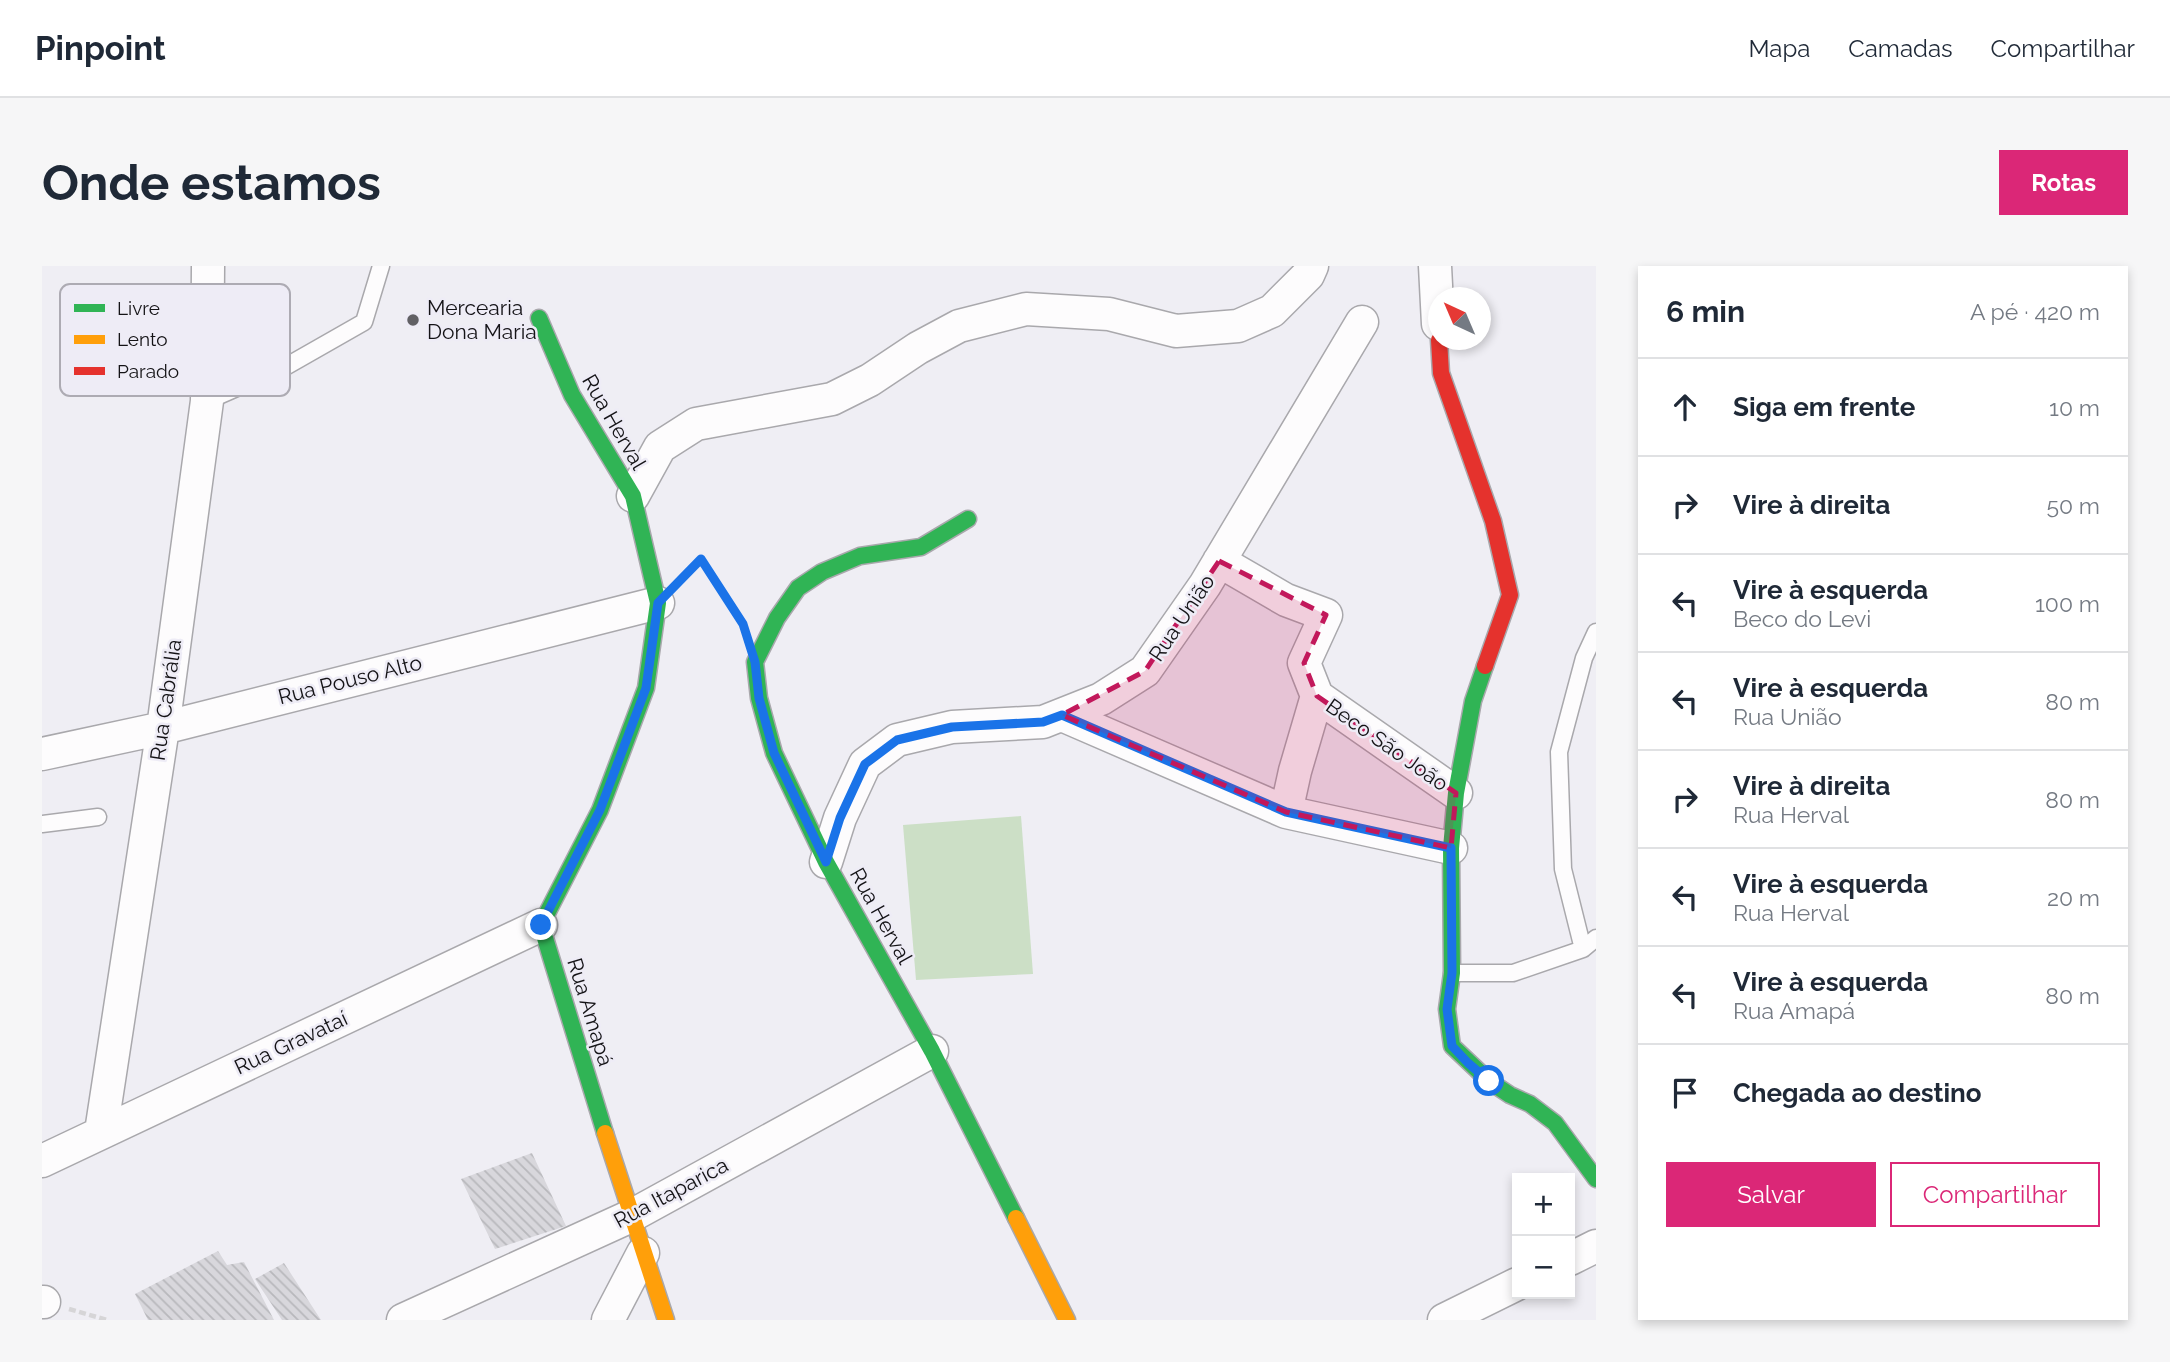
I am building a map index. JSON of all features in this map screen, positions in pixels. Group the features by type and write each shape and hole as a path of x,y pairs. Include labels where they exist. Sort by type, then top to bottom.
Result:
{"street":[{"name":"Rua Cabrália","path":"208,266 208,284"},
{"path":"633,496 660,447 696,424 832,399 870,380 918,348 959,326 1026,309 1109,314 1176,331 1238,326 1272,311 1308,275 1312,266"},
{"path":"1435,266 1436,287"},
{"name":"Rua Herval","path":"539,318 572,395 633,496 658,603"},
{"name":"Rua União","path":"826,862 840,818 865,764 897,740 952,727 1043,722 1101,699 1145,671 1205,585 1362,322"},
{"path":"1440,350 1441,373 1493,521 1510,595 1473,701 1456,793 1451,848 1452,973 1447,1009 1452,1046 1489,1081 1530,1104 1555,1123 1596,1179"},
{"name":"Rua Cabrália","path":"101,1132 163,728 207,396"},
{"path":"755,662 778,618 798,588 822,572 860,556 921,547 968,519"},
{"path":"1219,561 1286,600 1326,615 1304,663 1317,696 1286,812"},
{"path":"541,925 600,810 646,688 658,603"},
{"name":"Rua Pouso Alto","path":"42,754 163,728 658,603"},
{"name":"Rua Herval","path":"755,662 759,698 774,753 826,862 932,1051 1067,1320"},
{"name":"Beco São João","path":"1317,696 1456,793"},
{"path":"1062,715 1286,812 1451,848"},
{"name":"Rua Gravataí","path":"42,1161 541,925"},
{"name":"Rua Amapá","path":"541,925 666,1320"},
{"name":"Rua Itaparica","path":"403,1320 631,1216 932,1051"},
{"path":"1575,1256 1596,1246"},
{"path":"608,1320 643,1253"},
{"path":"1444,1320 1512,1286"}],"lane":[{"path":"290,364 364,322 381,266"},
{"path":"207,401 218,396"},
{"path":"1452,973 1513,973 1590,944 1563,869 1559,752 1584,658 1596,632"},
{"path":"42,824 98,817"}],"path":[{"path":"658,603 701,559 743,624 755,662"},
{"path":"43,1302 107,1320"}],"highlighted area":[{"path":"1219,561 1326,615 1304,663 1317,696 1456,793 1451,848 1286,812 1062,715 1145,671"}],"green space":[{"path":"1021,816 1033,974 916,980 903,825"}],"building":[{"path":"532,1153 566,1226 495,1249 461,1179"},
{"path":"218,1251 227,1265 244,1262 274,1320 148,1320 135,1294"},
{"path":"284,1263 321,1320 282,1320 255,1279"}],"traffic: fast":[{"path":"539,318 572,395 633,496 658,603 646,688 600,810 541,925 605,1133"},
{"path":"968,519 921,547 860,556 822,572 798,588 777,618 755,662 759,698 774,753 826,862 932,1051 1016,1218"},
{"path":"1485,666 1473,701 1456,793 1451,848 1452,973 1447,1009 1452,1046 1489,1081 1530,1104 1555,1123 1596,1179"}],"traffic: slow":[{"path":"605,1133 666,1320"},
{"path":"1016,1218 1067,1320"}],"traffic: jam":[{"path":"1440,350 1441,373 1493,521 1510,595 1485,666"}],"place":[{"name":"Mercearia Dona Maria","path":"413,320"}],"route":[{"path":"541,925 600,810 646,688 658,603 701,559 743,624 755,662 759,698 774,753 794,790 826,862 840,818 865,764 897,740 952,727 1043,722 1062,715 1286,812 1451,848 1452,973 1447,1009 1452,1046 1489,1081"}]}
